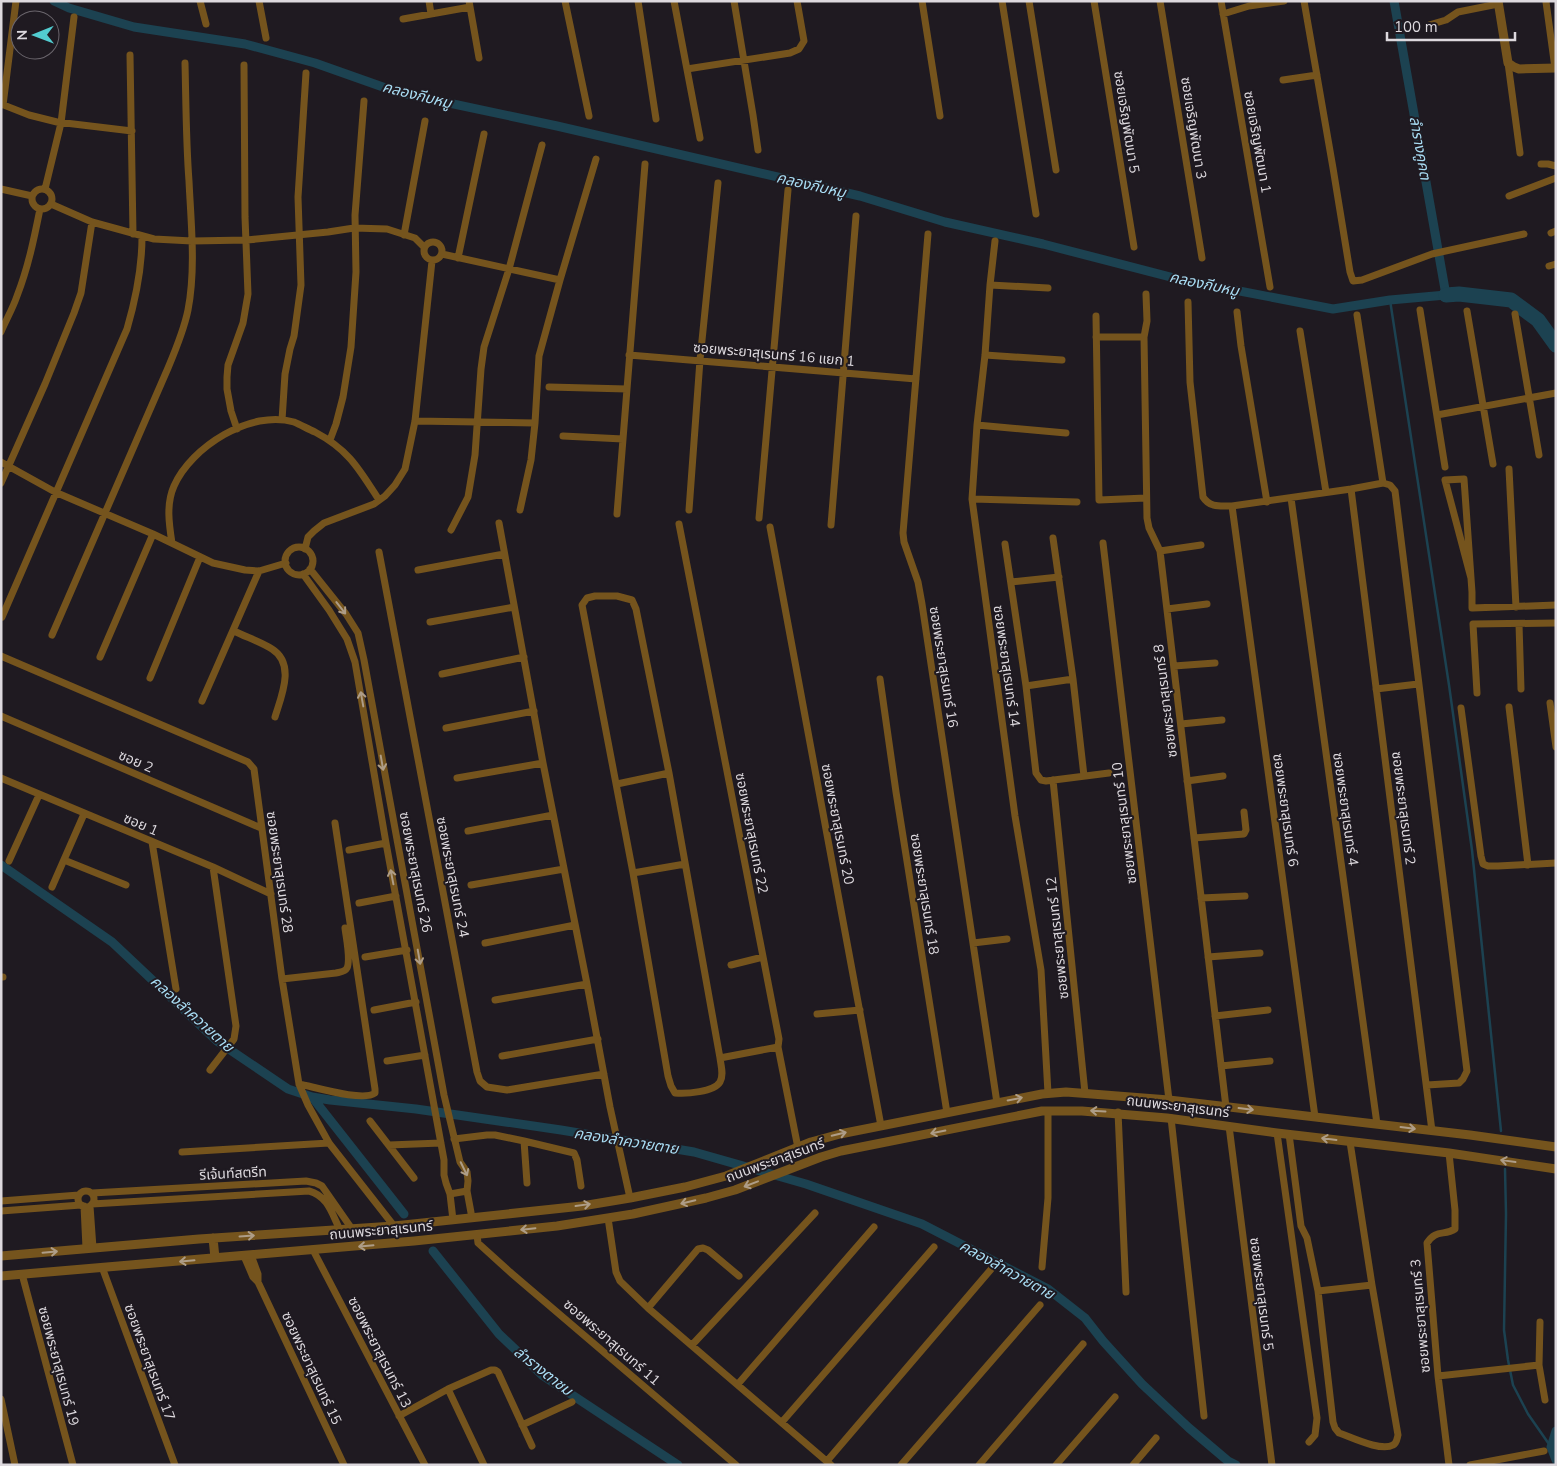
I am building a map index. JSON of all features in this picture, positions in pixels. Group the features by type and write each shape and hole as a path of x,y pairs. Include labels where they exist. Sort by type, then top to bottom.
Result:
{"street":[{"path":"16,1 2,105 29,115 61,123 132,130"},
{"path":"200,1 206,24"},
{"path":"258,1 266,38"},
{"path":"429,1 431,14"},
{"path":"565,1 589,116"},
{"path":"638,1 656,119"},
{"path":"674,1 700,138"},
{"path":"734,1 758,150"},
{"path":"687,69 790,53 799,49 804,41 797,1"},
{"path":"922,1 940,116"},
{"path":"1002,1 1036,214"},
{"path":"1029,1 1056,170"},
{"name":"ซอยเจริญพัฒนา 5","path":"1094,1 1134,246"},
{"name":"ซอยเจริญพัฒนา 3","path":"1160,1 1202,258"},
{"name":"ซอยเจริญพัฒนา 1","path":"1221,1 1270,287"},
{"path":"1223,14 1250,6 1284,1"},
{"path":"1304,1 1353,281 1362,280 1432,254 1524,234"},
{"path":"1508,63 1519,69 1555,68 1546,2"},
{"path":"1429,25 1446,20 1458,12 1498,3 1520,153"},
{"path":"403,19 469,4 479,58"},
{"path":"45,189 61,123 74,17"},
{"path":"130,55 133,234"},
{"path":"52,635 168,368 183,328 191,286 192,241 185,63"},
{"path":"237,429 228,397 227,377 228,365 244,323 247,308 244,65"},
{"path":"282,420 285,374 294,336 301,286 298,197 306,73"},
{"path":"1283,80 1317,75"},
{"path":"330,440 343,397 351,347 356,272 354,228 364,101"},
{"path":"404,235 425,121"},
{"path":"458,258 484,134"},
{"path":"451,530 468,497 475,455 484,347 509,269 542,145"},
{"path":"520,510 531,460 539,356 596,159"},
{"path":"617,514 645,164"},
{"path":"1541,164 1556,166"},
{"path":"1509,196 1556,178"},
{"path":"689,510 700,360 718,183"},
{"path":"1,189 32,196"},
{"path":"40,210 33,205 32,196 37,190 45,189"},
{"path":"45,189 51,195 51,204"},
{"path":"759,518 788,190"},
{"path":"51,204 92,222 154,239 192,241 246,240 354,228 387,229 415,238 424,246"},
{"path":"40,210 51,204"},
{"path":"1,332 17,298 30,258 40,210"},
{"path":"832,525 856,216"},
{"path":"1,484 45,384 81,293 92,222"},
{"name":"ซอยพระยาสุเรนทร์ 16","path":"928,234 903,533 904,542 918,582 922,604 997,1103"},
{"path":"2,617 127,329 140,274 142,236"},
{"name":"ซอยพระยาสุเรนทร์ 14","path":"995,241 977,425 972,499 1014,806 1041,970 1048,1093"},
{"path":"435,242 441,247 442,254 440,258 432,261 425,258 423,254 424,246 435,242"},
{"path":"442,254 560,280"},
{"path":"1,462 56,492 105,512 213,563 259,571 286,563 291,550 295,548 305,549 308,538 324,523 374,504 385,496 405,469 415,421 432,261"},
{"path":"990,285 1048,288"},
{"name":"ซอยพระยาสุเรนทร์ 8","path":"1146,294 1147,321 1144,337 1147,518 1149,528 1160,551 1226,1107"},
{"path":"1188,302 1190,382 1203,497 1207,504 1212,506 1232,506 1267,502 1383,483 1390,485 1395,490 1466,1071 1463,1079 1458,1083 1427,1085"},
{"path":"1420,310 1445,467"},
{"path":"1467,311 1493,464"},
{"path":"1237,312 1267,502"},
{"path":"1515,314 1539,455"},
{"path":"1357,315 1383,483"},
{"path":"1096,316 1100,500 1146,498"},
{"path":"1300,331 1326,492"},
{"path":"1096,337 1144,337"},
{"name":"ซอยพระยาสุเรนทร์ 16 แยก 1","path":"630,355 916,379"},
{"path":"985,355 1062,360"},
{"path":"549,387 627,390"},
{"path":"1437,415 1556,393"},
{"path":"172,543 169,510 174,486 186,467 196,455 213,441 237,429 255,423 282,420 304,427 330,440 358,466 379,500"},
{"path":"415,421 535,423"},
{"path":"977,425 1066,433"},
{"path":"563,436 623,439"},
{"path":"1509,469 1516,607"},
{"path":"1471,578 1444,480 1464,478 1471,578 1472,608 1556,605"},
{"name":"ซอยพระยาสุเรนทร์ 2","path":"1351,489 1432,1131"},
{"name":"ซอยพระยาสุเรนทร์ 4","path":"1291,498 1377,1124"},
{"path":"972,499 1077,502"},
{"name":"ซอยพระยาสุเรนทร์ 6","path":"1232,506 1316,1117"},
{"path":"499,523 553,815 630,1198"},
{"name":"ซอยพระยาสุเรนทร์ 22","path":"679,524 779,1039 778,1047 795,1149"},
{"name":"ซอยพระยาสุเรนทร์ 20","path":"770,527 881,1126"},
{"path":"100,657 153,534"},
{"path":"1053,538 1073,679 1084,776"},
{"name":"ซอยพระยาสุเรนทร์ 10","path":"1103,543 1169,1100"},
{"path":"1005,544 1026,686 1036,773 1041,780 1046,781 1109,773"},
{"path":"1160,551 1201,545"},
{"name":"ซอยพระยาสุเรนทร์ 26","path":"305,549 310,552 312,558 313,564 310,569 346,614 358,633 444,1095 460,1162 467,1172 466,1191 472,1218"},
{"name":"ซอยพระยาสุเรนทร์ 24","path":"380,552 480,1082 487,1087 507,1090 604,1074"},
{"path":"418,570 504,554"},
{"path":"150,678 200,557"},
{"name":"ซอยพระยาสุเรนทร์ 26","path":"286,563 292,573 297,575 303,574 329,610 347,639 355,662 438,1124 453,1220"},
{"path":"303,574 310,569"},
{"path":"202,701 259,571"},
{"path":"1011,582 1059,577"},
{"path":"595,596 617,596 632,600 636,609 669,773 720,1058 722,1075 720,1083 712,1089 684,1094 675,1093 671,1086 617,784 582,605 587,598 595,596"},
{"path":"1167,609 1207,604"},
{"path":"430,622 514,607"},
{"path":"1477,693 1473,624 1556,623"},
{"path":"1519,624 1521,689"},
{"path":"234,631 274,650 285,667 285,684 275,717"},
{"name":"ซอยพระยาสุเรนทร์ 28","path":"1,656 248,762 254,769 282,979 300,1086 329,1143 394,1226"},
{"path":"442,674 524,657"},
{"path":"1174,666 1215,663"},
{"name":"ซอยพระยาสุเรนทร์ 18","path":"880,679 948,1114"},
{"path":"1026,686 1073,679"},
{"path":"1376,689 1418,684"},
{"path":"1550,703 1556,747"},
{"path":"1509,707 1528,865"},
{"path":"1461,708 1483,864 1488,866 1556,863"},
{"path":"446,728 534,711"},
{"name":"ซอย 2","path":"1,716 261,828"},
{"path":"1181,724 1222,720"},
{"path":"457,778 543,763"},
{"path":"617,784 669,773"},
{"path":"1187,781 1223,776"},
{"name":"ซอย 1","path":"1,778 213,867 271,894"},
{"name":"ซอยพระยาสุเรนทร์ 12","path":"1053,780 1085,1093"},
{"path":"9,861 39,795"},
{"path":"1194,838 1244,834 1246,830 1244,812"},
{"path":"52,887 84,814"},
{"path":"468,831 553,815"},
{"path":"382,820 392,818"},
{"path":"300,1086 365,1096 371,1096 375,1093 335,823"},
{"path":"152,842 176,989"},
{"path":"349,850 386,843"},
{"path":"64,860 126,886"},
{"path":"633,873 685,864"},
{"path":"210,1070 222,1057 234,1039 236,1026 213,867"},
{"path":"471,886 564,869"},
{"path":"360,903 396,896"},
{"path":"1201,898 1245,896"},
{"path":"485,943 575,926"},
{"path":"282,979 336,974 345,971 348,954 345,928"},
{"path":"973,944 1007,939"},
{"path":"366,957 407,950"},
{"path":"1208,957 1260,953"},
{"path":"731,965 763,957"},
{"path":"494,1000 587,984"},
{"path":"374,1010 416,1002"},
{"path":"817,1014 860,1010"},
{"path":"1215,1016 1268,1010"},
{"path":"419,1018 430,1015"},
{"path":"502,1056 598,1039"},
{"path":"720,1058 778,1047"},
{"path":"388,1061 425,1055"},
{"path":"1221,1066 1270,1061"},
{"name":"ถนนพระยาสุเรนทร์","path":"1,1256 213,1238 394,1226 582,1206 685,1187 726,1176 824,1138 1048,1093 1085,1093 1169,1100 1556,1147"},
{"path":"1169,1100 1204,1416"},
{"path":"1042,1267 1048,1206 1048,1111"},
{"name":"ถนนพระยาสุเรนทร์","path":"1,1276 477,1235 608,1218 680,1204 735,1190 841,1151 1048,1111 1118,1112 1171,1118 1277,1133 1449,1153 1556,1169"},
{"path":"1118,1112 1126,1292"},
{"path":"370,1121 414,1178"},
{"name":"ซอยพระยาสุเรนทร์ 5","path":"1228,1126 1272,1465"},
{"path":"1277,1133 1317,1418 1315,1435 1309,1442"},
{"path":"1289,1134 1301,1226 1307,1238 1318,1291 1333,1422 1339,1432 1376,1446 1385,1447 1393,1445 1397,1441 1398,1435 1372,1286 1350,1142"},
{"path":"454,1139 487,1135 524,1141 574,1153 581,1186"},
{"path":"524,1141 527,1182"},
{"path":"182,1152 329,1143"},
{"path":"388,1145 441,1143"},
{"name":"ซอยพระยาสุเรนทร์ 3","path":"1449,1153 1455,1229 1438,1233 1432,1236 1427,1243 1438,1376 1449,1465"},
{"name":"รีเจ้นท์สตรีท","path":"1,1201 79,1195 85,1190 92,1193 306,1182 322,1186 352,1229"},
{"name":"รีเจ้นท์สตรีท","path":"1,1210 309,1191 318,1193 325,1201 340,1230"},
{"path":"450,1194 466,1191"},
{"path":"89,1248 87,1205 94,1198 92,1193"},
{"path":"79,1195 79,1202 87,1205"},
{"path":"692,1346 814,1213"},
{"path":"608,1218 616,1272 620,1281 648,1308 829,1463 994,1267"},
{"path":"738,1384 874,1227"},
{"name":"ซอยพระยาสุเรนทร์ 11","path":"477,1235 478,1243 510,1272 736,1465"},
{"path":"213,1238 215,1258"},
{"path":"782,1422 934,1247"},
{"path":"648,1308 698,1249 708,1250 739,1276"},
{"name":"ซอยพระยาสุเรนทร์ 13","path":"314,1250 425,1465"},
{"name":"ซอยพระยาสุเรนทร์ 15","path":"247,1256 258,1274 258,1282 344,1465"},
{"name":"ซอยพระยาสุเรนทร์ 17","path":"102,1267 175,1465"},
{"name":"ซอยพระยาสุเรนทร์ 19","path":"22,1274 72,1465"},
{"path":"1318,1291 1372,1286"},
{"path":"900,1465 1040,1304"},
{"path":"1540,1322 1539,1365 1545,1400"},
{"path":"979,1465 1083,1344"},
{"path":"1438,1376 1539,1365"},
{"path":"399,1416 448,1389 495,1370 498,1372 532,1446"},
{"path":"448,1389 484,1465"},
{"path":"1056,1465 1115,1396"},
{"path":"1,1399 4,1427 15,1465"},
{"path":"522,1425 572,1402"},
{"path":"1133,1465 1156,1438"},
{"path":"1470,1465 1544,1451"}],"waterway":[{"name":"คลองกีบหมู","path":"54,1 69,8 134,27 245,44 315,63 397,92 557,126 860,196 945,222 1043,244 1182,280 1333,309 1390,300 1446,295 1394,1"},
{"name":"คลองกีบหมู","path":"1446,295 1459,294 1511,300 1538,320 1556,345"},
{"path":"1390,300 1449,685 1472,850 1501,1131"},
{"name":"คลองลำควายตาย","path":"1,865 112,942 217,1041 288,1089 312,1097 330,1100 416,1109 694,1152 806,1184 922,1224 1048,1289 1085,1318 1142,1384 1189,1428 1228,1461 1236,1465"},
{"name":"ลำรางตาชม","path":"312,1097 404,1214"},
{"path":"1505,1169 1504,1330 1508,1360 1513,1385 1528,1414 1551,1447"},
{"name":"ลำรางตาชม","path":"433,1251 499,1334 542,1375 678,1465"},
{"path":"1556,1431 1551,1447 1556,1460"}],"water label":[{"name":"ลำรางคูคต","path":"1420,148"}]}
